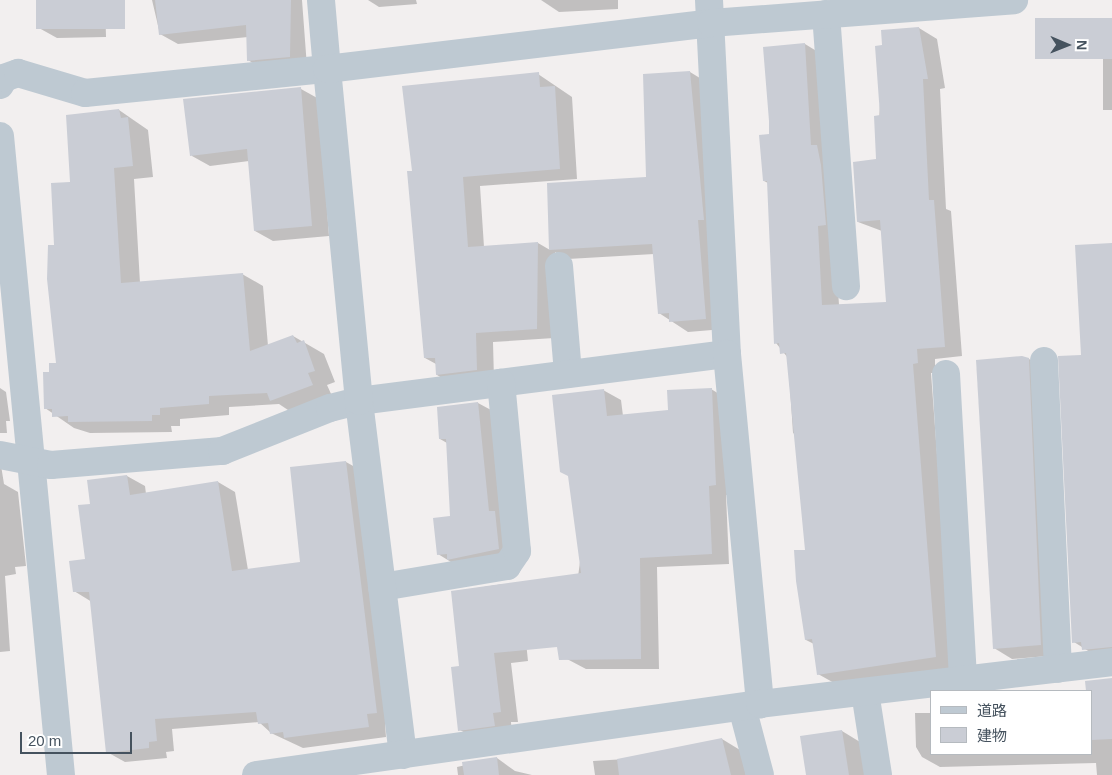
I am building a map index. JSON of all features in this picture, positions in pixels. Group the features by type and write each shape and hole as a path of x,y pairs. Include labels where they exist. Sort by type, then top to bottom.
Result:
{"street":[{"path":"321,0 358,401 403,755"},
{"path":"0,85 4,78 18,73 85,93 328,69 710,11 826,14 1014,0"},
{"path":"710,11 727,354 751,706 760,775"},
{"path":"826,14 846,286"},
{"path":"0,136 28,459 61,775"},
{"path":"559,266 568,374"},
{"path":"0,455 51,465 235,448 330,408 358,401 727,354"},
{"path":"1044,361 1058,669"},
{"path":"946,374 963,680"},
{"path":"382,586 508,566 517,550 501,383"},
{"path":"256,775 331,770 403,755 751,706 1112,662"},
{"path":"865,692 878,775"}],"building":[{"path":"36,0 125,0 125,29 36,29"},
{"path":"155,0 291,0 290,57 247,61 246,25 159,35"},
{"path":"1035,18 1112,18 1112,59 1035,59"},
{"path":"919,27 928,79 923,79 929,200 934,200 945,347 917,349 918,363 913,364 936,657 817,675 812,639 805,640 796,581 794,550 805,550 786,353 780,354 779,343 774,344 767,181 763,181 759,135 769,134 763,47 805,43 811,145 817,145 821,165 826,225 818,226 822,305 886,302 880,220 857,222 853,162 876,159 874,116 880,115 875,46 882,45 881,30"},
{"path":"690,71 704,220 698,220 706,319 669,322 669,313 658,314 652,244 549,250 547,183 646,177 643,74"},
{"path":"539,72 540,87 555,86 560,169 463,177 468,247 538,242 537,329 476,333 477,370 436,375 435,358 424,358 407,171 412,171 402,86"},
{"path":"301,87 312,226 254,231 247,149 190,156 183,99"},
{"path":"119,109 121,118 128,117 133,166 114,168 121,283 243,273 250,351 293,335 297,343 304,340 315,371 308,373 313,385 270,401 267,393 209,396 209,404 160,408 160,415 152,415 152,421 68,422 68,416 52,417 52,409 44,409 43,372 49,372 49,363 56,363 47,279 48,245 54,245 51,183 70,182 66,115"},
{"path":"1112,243 1112,647 1082,650 1081,642 1072,643 1058,356 1081,355 1075,245"},
{"path":"1022,356 1029,358 1041,645 993,649 976,360"},
{"path":"712,388 716,485 709,486 712,554 640,558 641,659 559,660 557,647 494,653 501,712 493,713 495,726 458,731 451,667 459,666 451,591 581,573 568,476 560,472 552,395 604,389 607,416 668,410 667,390"},
{"path":"478,402 489,511 495,511 499,549 447,560 447,554 437,555 433,518 450,516 446,439 439,439 437,407"},
{"path":"346,461 377,713 367,714 369,727 284,738 283,732 270,734 268,723 258,724 256,712 155,719 157,741 149,742 149,748 106,753 89,592 73,592 69,561 85,559 78,505 90,504 87,480 127,475 130,495 218,481 232,571 300,562 290,467"},
{"path":"1112,678 1112,739 1092,740 1092,690 1086,690 1085,681"},
{"path":"842,730 849,775 806,775 800,736"},
{"path":"722,738 731,775 619,775 617,759"},
{"path":"497,757 499,775 464,775 462,762"}]}
